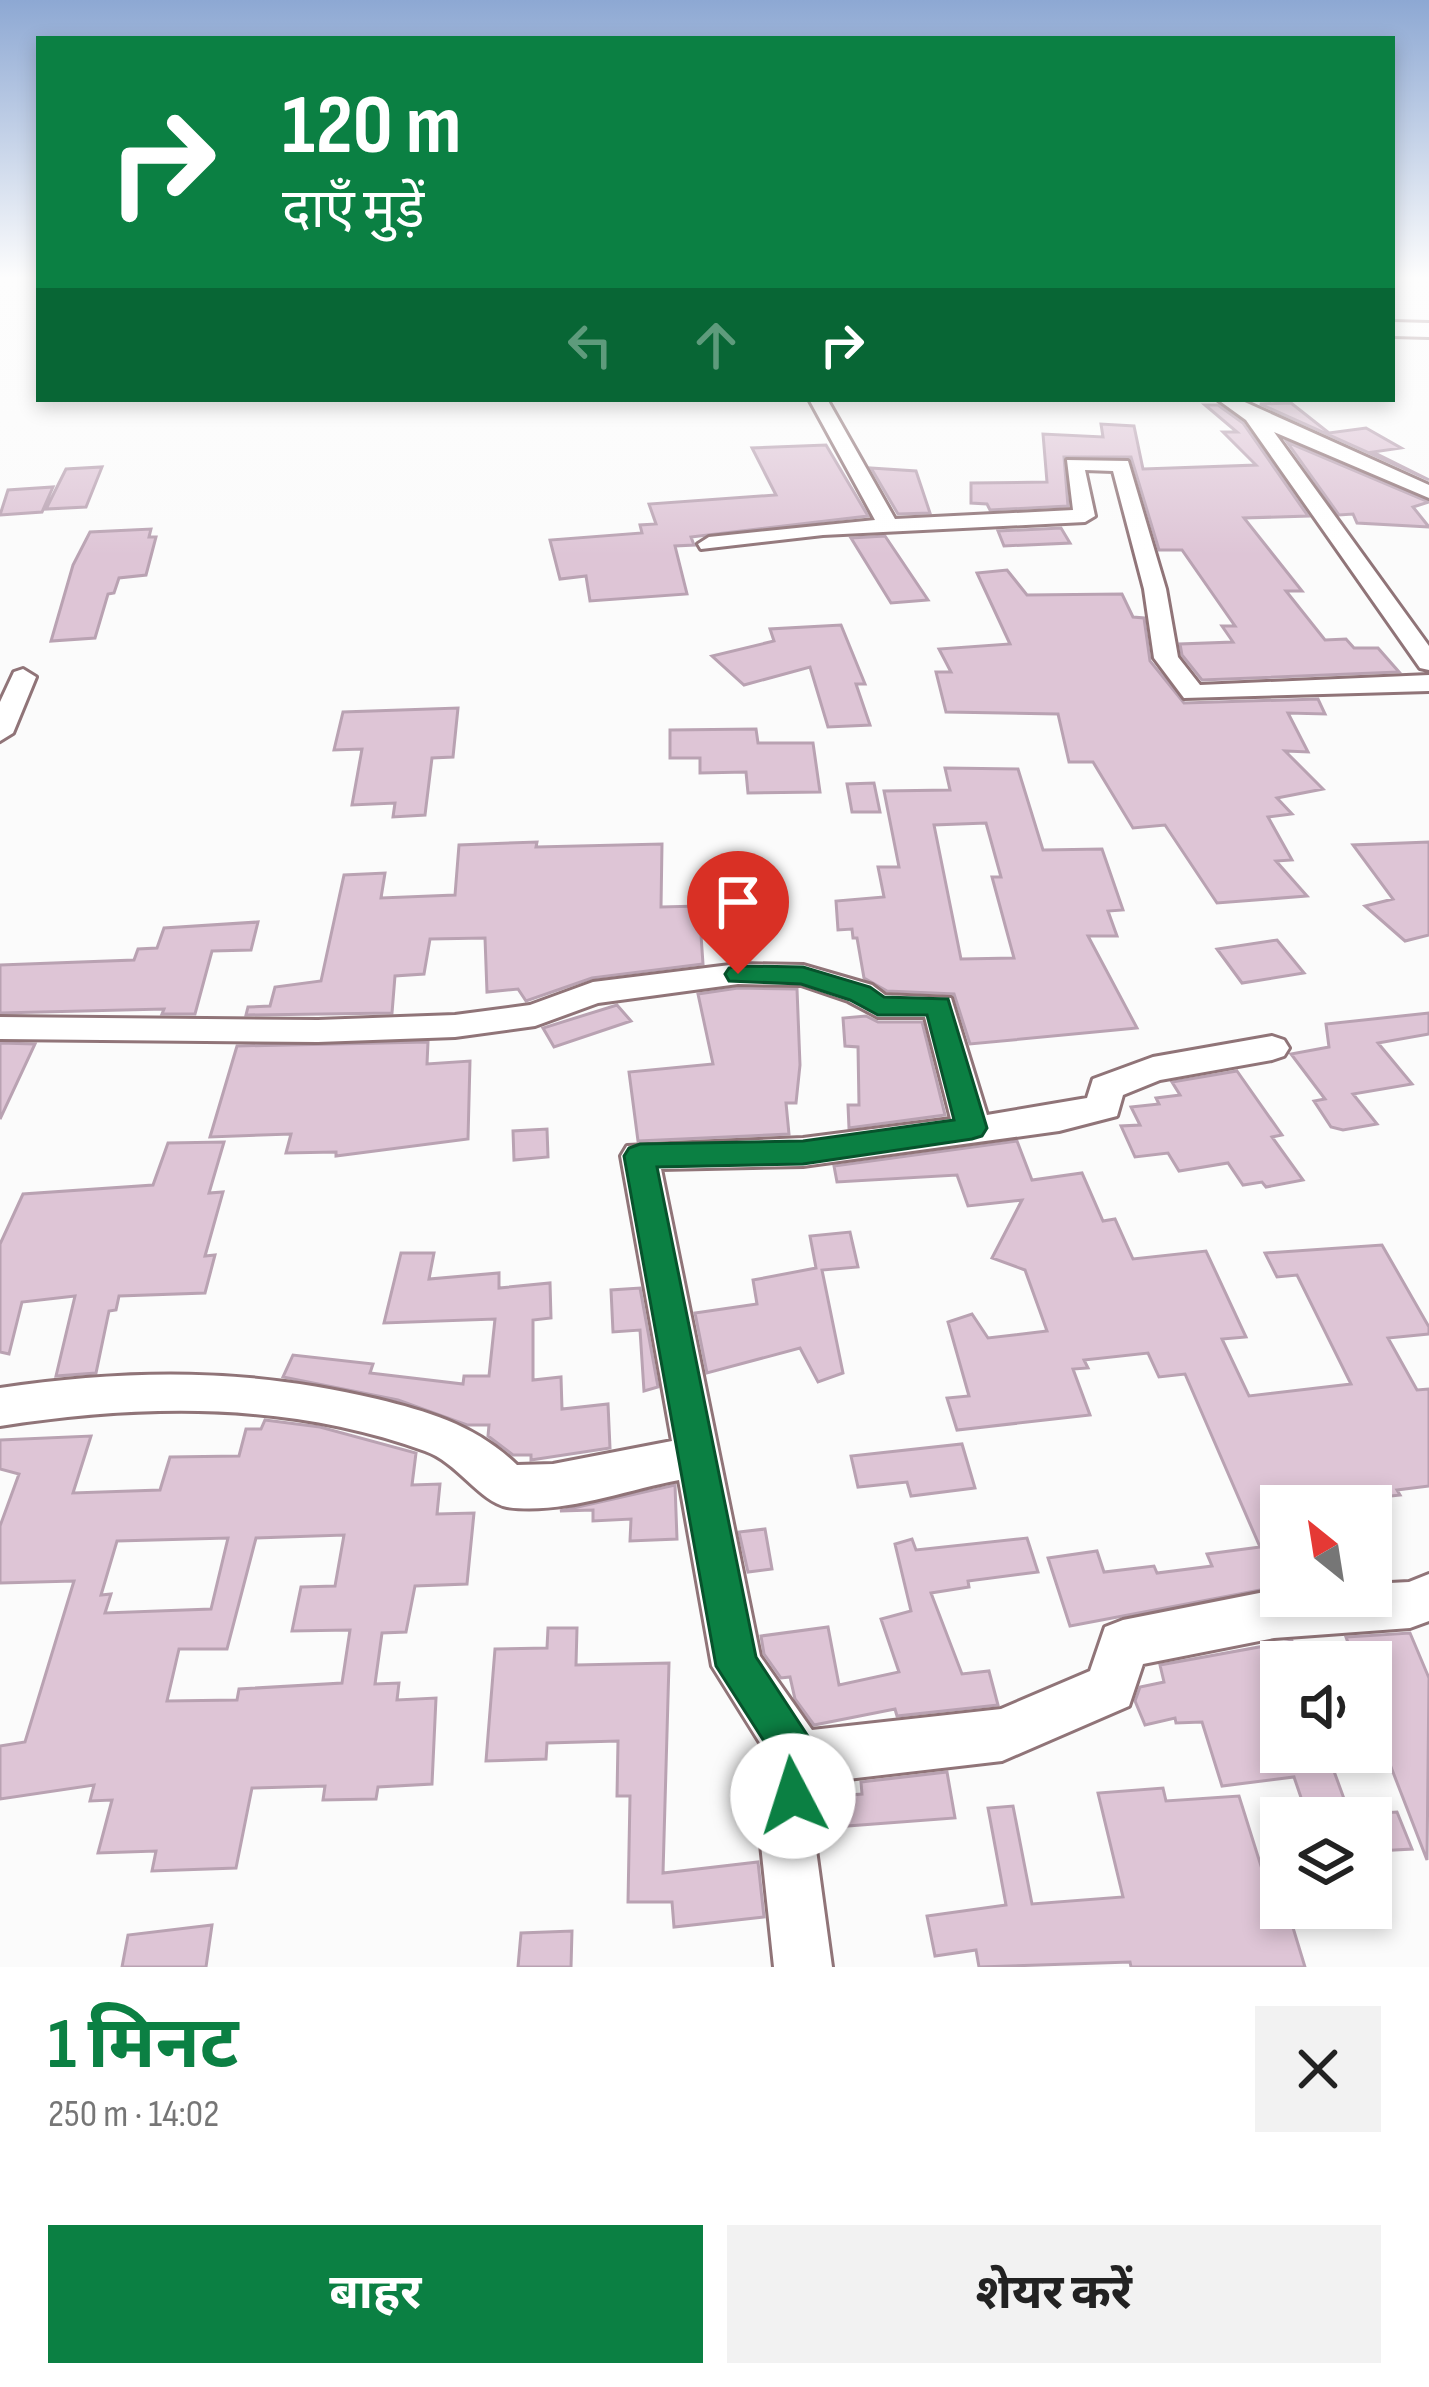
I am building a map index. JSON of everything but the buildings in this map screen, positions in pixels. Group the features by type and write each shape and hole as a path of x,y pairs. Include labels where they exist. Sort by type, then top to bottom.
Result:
{"street":[{"path":"820,402 888,525"},
{"path":"1231,402 1429,492"},
{"path":"1253,416 1429,663"},
{"path":"710,544 888,525 1085,516 1074,464 1121,465 1155,589 1166,658 1193,693 1429,683"},
{"path":"0,733 23,677"},
{"path":"0,1028 318,1031 455,1026 536,1015 593,993 704,975 803,975 860,993 878,1006 938,1006 972,1128"},
{"path":"803,1967 787,1835 799,1756 737,1666 640,1156 803,1153 1059,1118 1104,1107 1106,1088 1153,1069 1272,1048"},
{"path":"0,1407 140,1390 232,1389 331,1405 419,1430 471,1452 507,1486 553,1485 697,1456"},
{"path":"799,1756 837,1756 1002,1735 1111,1688 1123,1644 1274,1614 1410,1605 1429,1597"}],"route":[{"path":"738,974 803,975 860,993 878,1006 938,1006 972,1128 803,1153 640,1156 737,1666 799,1756 793,1796"}]}
